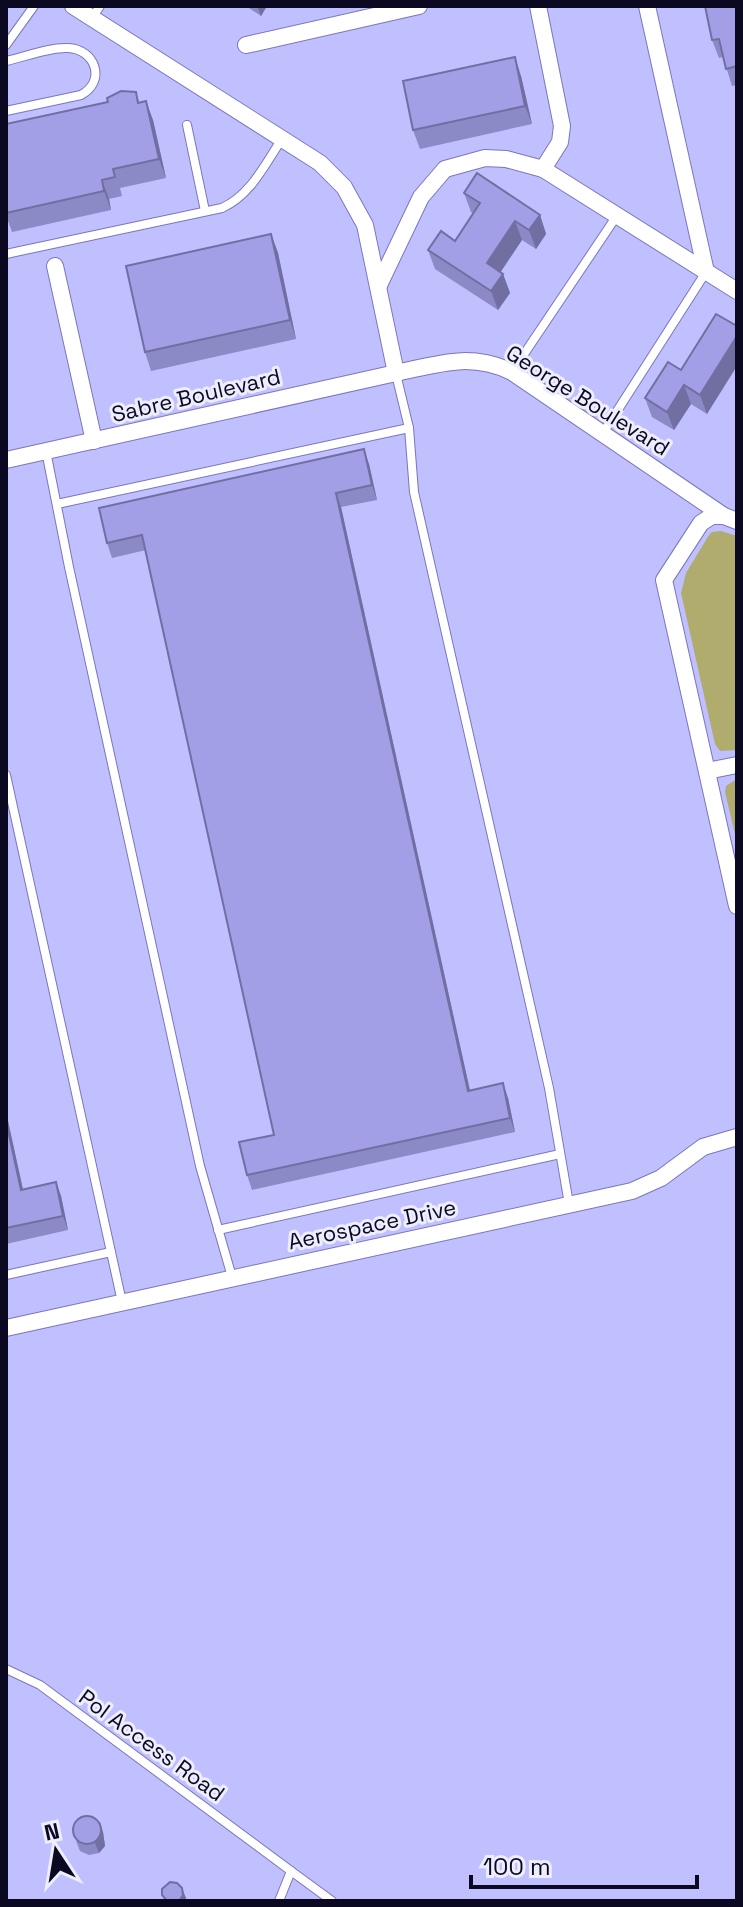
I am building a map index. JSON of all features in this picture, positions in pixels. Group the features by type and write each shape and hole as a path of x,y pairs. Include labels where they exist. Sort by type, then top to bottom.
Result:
{"street":[{"path":"73,6 96,12 320,163 344,187 365,225 396,373"},
{"path":"246,45 419,6"},
{"path":"538,6 561,111 560,142 543,169"},
{"path":"647,6 706,272"},
{"path":"379,285 421,197 445,169 485,158 506,159 543,169 737,291"},
{"path":"55,266 94,441"},
{"name":"George Boulevard","path":"396,373 457,360 493,363 512,372 731,518"},
{"name":"Sabre Boulevard","path":"6,460 396,373"},
{"path":"731,518 712,516 701,523 664,580 707,771 729,836 737,906"},
{"path":"707,771 737,765"},
{"name":"Aerospace Drive","path":"6,1328 649,1185 703,1147 737,1137"}],"lane":[{"path":"6,45 34,6"},
{"path":"6,61 66,47 89,56 95,68 95,82 91,89 81,95 6,111"},
{"path":"187,125 205,211"},
{"path":"6,242 7,254 238,201 282,139"},
{"path":"512,372 616,217"},
{"path":"603,433 706,272"},
{"path":"396,373 409,428 414,492 549,1088 569,1204"},
{"path":"57,504 409,428"},
{"path":"46,451 200,1166 232,1277"},
{"path":"6,775 122,1302"},
{"path":"218,1230 560,1154"},
{"path":"6,1275 111,1252"},
{"name":"Pol Access Road","path":"6,1669 40,1685 332,1901"},
{"path":"279,1901 291,1871"}],"shaded area":[{"path":"6,6 737,6 737,1901 6,1901"},
{"path":"721,531 737,536 737,750 720,751 715,744 681,593 686,573 709,535"},
{"path":"737,779 737,843 725,792 726,786"}],"building":[{"path":"705,6 737,6 737,66 726,69 719,39 712,40"},
{"path":"515,57 525,106 413,130 403,81"},
{"path":"121,91 136,92 138,103 146,101 159,159 113,169 115,177 102,180 104,191 6,213 6,124 108,102 107,98"},
{"path":"477,173 540,215 529,230 515,221 487,263 503,274 491,291 428,250 441,231 455,241 480,203 464,193"},
{"path":"271,234 290,320 145,352 126,266"},
{"path":"716,314 737,326 737,336 700,395 684,385 667,412 645,398 668,362 681,370"},
{"path":"364,449 372,485 336,493 468,1091 503,1083 510,1118 247,1175 239,1142 274,1135 142,535 107,543 99,508"},
{"path":"6,1121 21,1190 56,1182 63,1216 6,1228"},
{"path":"87,1816 97,1820 101,1830 97,1840 87,1844 77,1840 73,1830 77,1820"},
{"path":"170,1882 182,1888 183,1895 179,1901 167,1901 162,1895 162,1889"}]}
